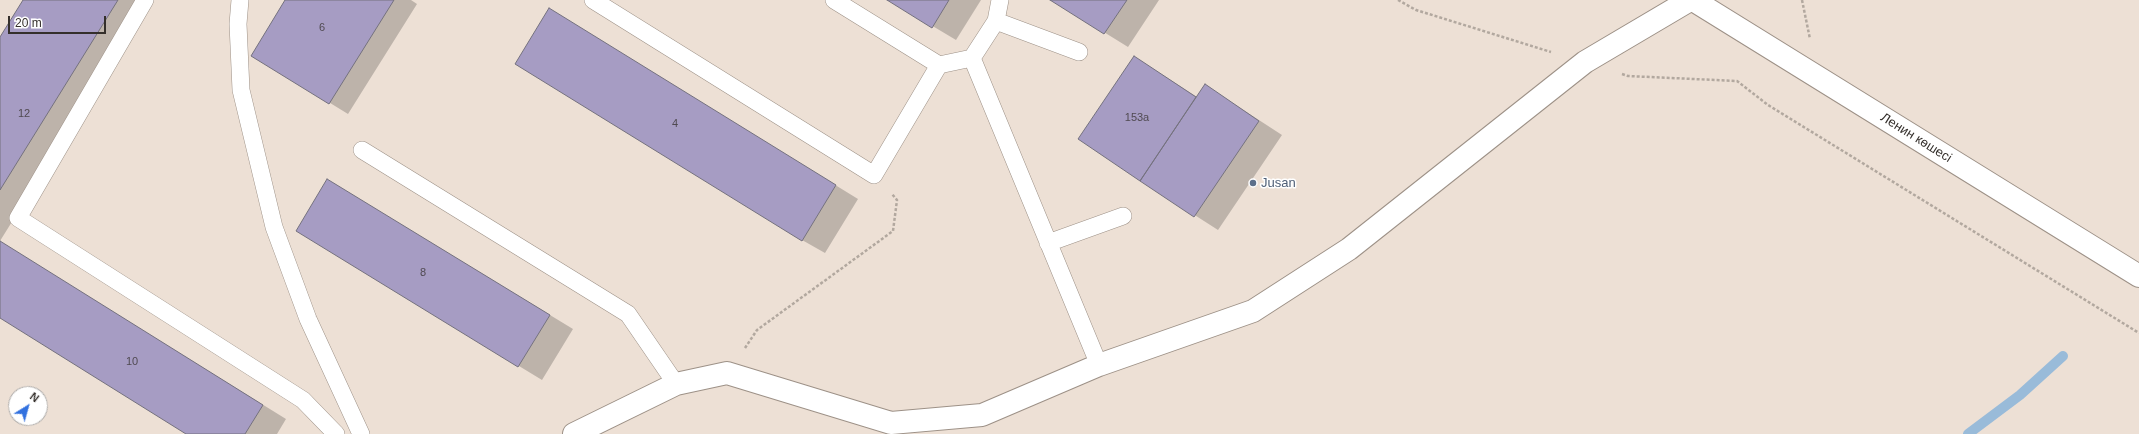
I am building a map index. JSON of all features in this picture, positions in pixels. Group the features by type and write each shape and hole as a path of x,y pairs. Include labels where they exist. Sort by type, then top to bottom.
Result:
{"street":[{"path":"574,434 676,384 727,373 890,423 982,415 1099,365 1253,311 1349,249 1585,62 1690,0"},
{"name":"Ленин көшесі","path":"1693,0 2139,276"}],"lane":[{"path":"145,0 18,218 302,400 336,434"},
{"path":"240,0 238,24 241,90 274,227 308,319 361,434"},
{"path":"593,0 874,175 939,64"},
{"path":"834,0 939,64 972,58 996,21 1000,0"},
{"path":"996,21 1079,52"},
{"path":"972,58 1099,365"},
{"path":"362,150 628,314 676,384"},
{"path":"1048,243 1123,216"}],"path":[{"path":"1398,0 1416,10 1628,76 1737,81 1768,105 2139,333"},
{"path":"1802,0 1810,38"},
{"path":"727,373 757,330 893,231 897,200 874,175"}],"building":[{"path":"23,0 118,0 0,190 0,37"},
{"path":"285,0 394,0 329,104 251,56"},
{"path":"887,0 949,0 932,28"},
{"path":"1050,0 1127,0 1104,34"},
{"path":"549,8 836,185 802,241 515,64"},
{"path":"1134,56 1196,97 1140,181 1078,139"},
{"path":"1205,84 1259,121 1194,217 1140,181"},
{"path":"327,179 550,315 518,367 296,231"},
{"path":"0,241 263,405 245,434 186,434 0,318"}],"waterway":[{"path":"1968,434 2020,395 2063,356"}],"place":[{"name":"Jusan","path":"1253,183"}]}
